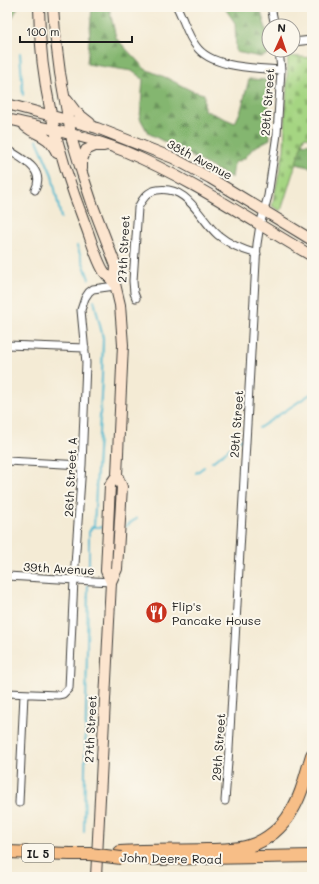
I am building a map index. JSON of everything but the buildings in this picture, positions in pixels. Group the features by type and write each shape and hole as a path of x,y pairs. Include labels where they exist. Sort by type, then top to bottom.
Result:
{"highway":[{"path":"121,855 240,848 258,842 276,830 291,814 300,796 312,755"},
{"name":"John Deere Road","path":"7,852 121,855 133,859 312,856"}],"main road":[{"name":"27th Street","path":"40,7 41,49 50,115 54,130 72,191 103,271 115,285"},
{"name":"27th Street","path":"53,7 54,33 71,134 82,173 116,266 115,285 122,320 123,345 117,475 110,485 106,571 111,582 96,877"},
{"path":"7,104 31,106 39,102 42,97 45,83"},
{"path":"64,95 76,112 97,128"},
{"name":"38th Avenue","path":"18,106 97,128 187,165 312,240"},
{"path":"7,119 71,134 111,147 174,174 312,256"},
{"path":"20,122 31,131 52,143 64,165"},
{"path":"82,173 82,160 86,150 95,146 111,147"}],"street":[{"path":"177,7 196,46 208,58 236,65 281,70"},
{"path":"271,7 273,18"},
{"path":"301,41 312,40"},
{"name":"29th Street","path":"225,801 257,254 260,225 265,211 277,134 281,70 280,58"},
{"path":"7,149 34,169 38,179 38,184 35,190"},
{"name":"27th Street","path":"136,298 134,292 134,281 138,208 145,196 156,190 170,190 183,195 218,235 232,245 257,254"},
{"name":"26th Street A","path":"24,694 58,695 67,692 69,688 74,579 82,465 86,363 86,348 81,310 88,292 93,289 115,285"},
{"path":"7,345 86,348"},
{"path":"7,461 82,465"},
{"name":"39th Avenue","path":"7,576 111,582"},
{"path":"7,693 24,694 19,803"}],"green space":[{"path":"7,7 18,7 7,28"},
{"path":"92,7 109,7 116,38 145,69 192,91 204,94 204,110 235,123 241,110 249,79 267,80 270,139 253,148 245,158 234,163 232,178 148,133 140,118 143,79 132,71 87,64"},
{"path":"224,7 254,7 261,12 263,18 261,18 261,57 236,52 235,23"},
{"path":"288,58 312,58 312,138 304,137 281,211 272,206 284,150"},
{"path":"299,143 312,144 312,168 293,163"}],"waterway":[{"path":"20,53 23,95"},
{"path":"37,140 52,175 61,218"},
{"path":"77,246 89,279"},
{"path":"94,300 103,338 94,527"},
{"path":"259,428 312,393"},
{"path":"212,462 242,439"},
{"path":"196,473 204,467"},
{"path":"125,527 137,518"},
{"path":"89,574 89,532 92,527 101,527"},
{"path":"84,832 88,585"}],"place":[{"name":"Flip's Pancake House","path":"157,613"}]}
